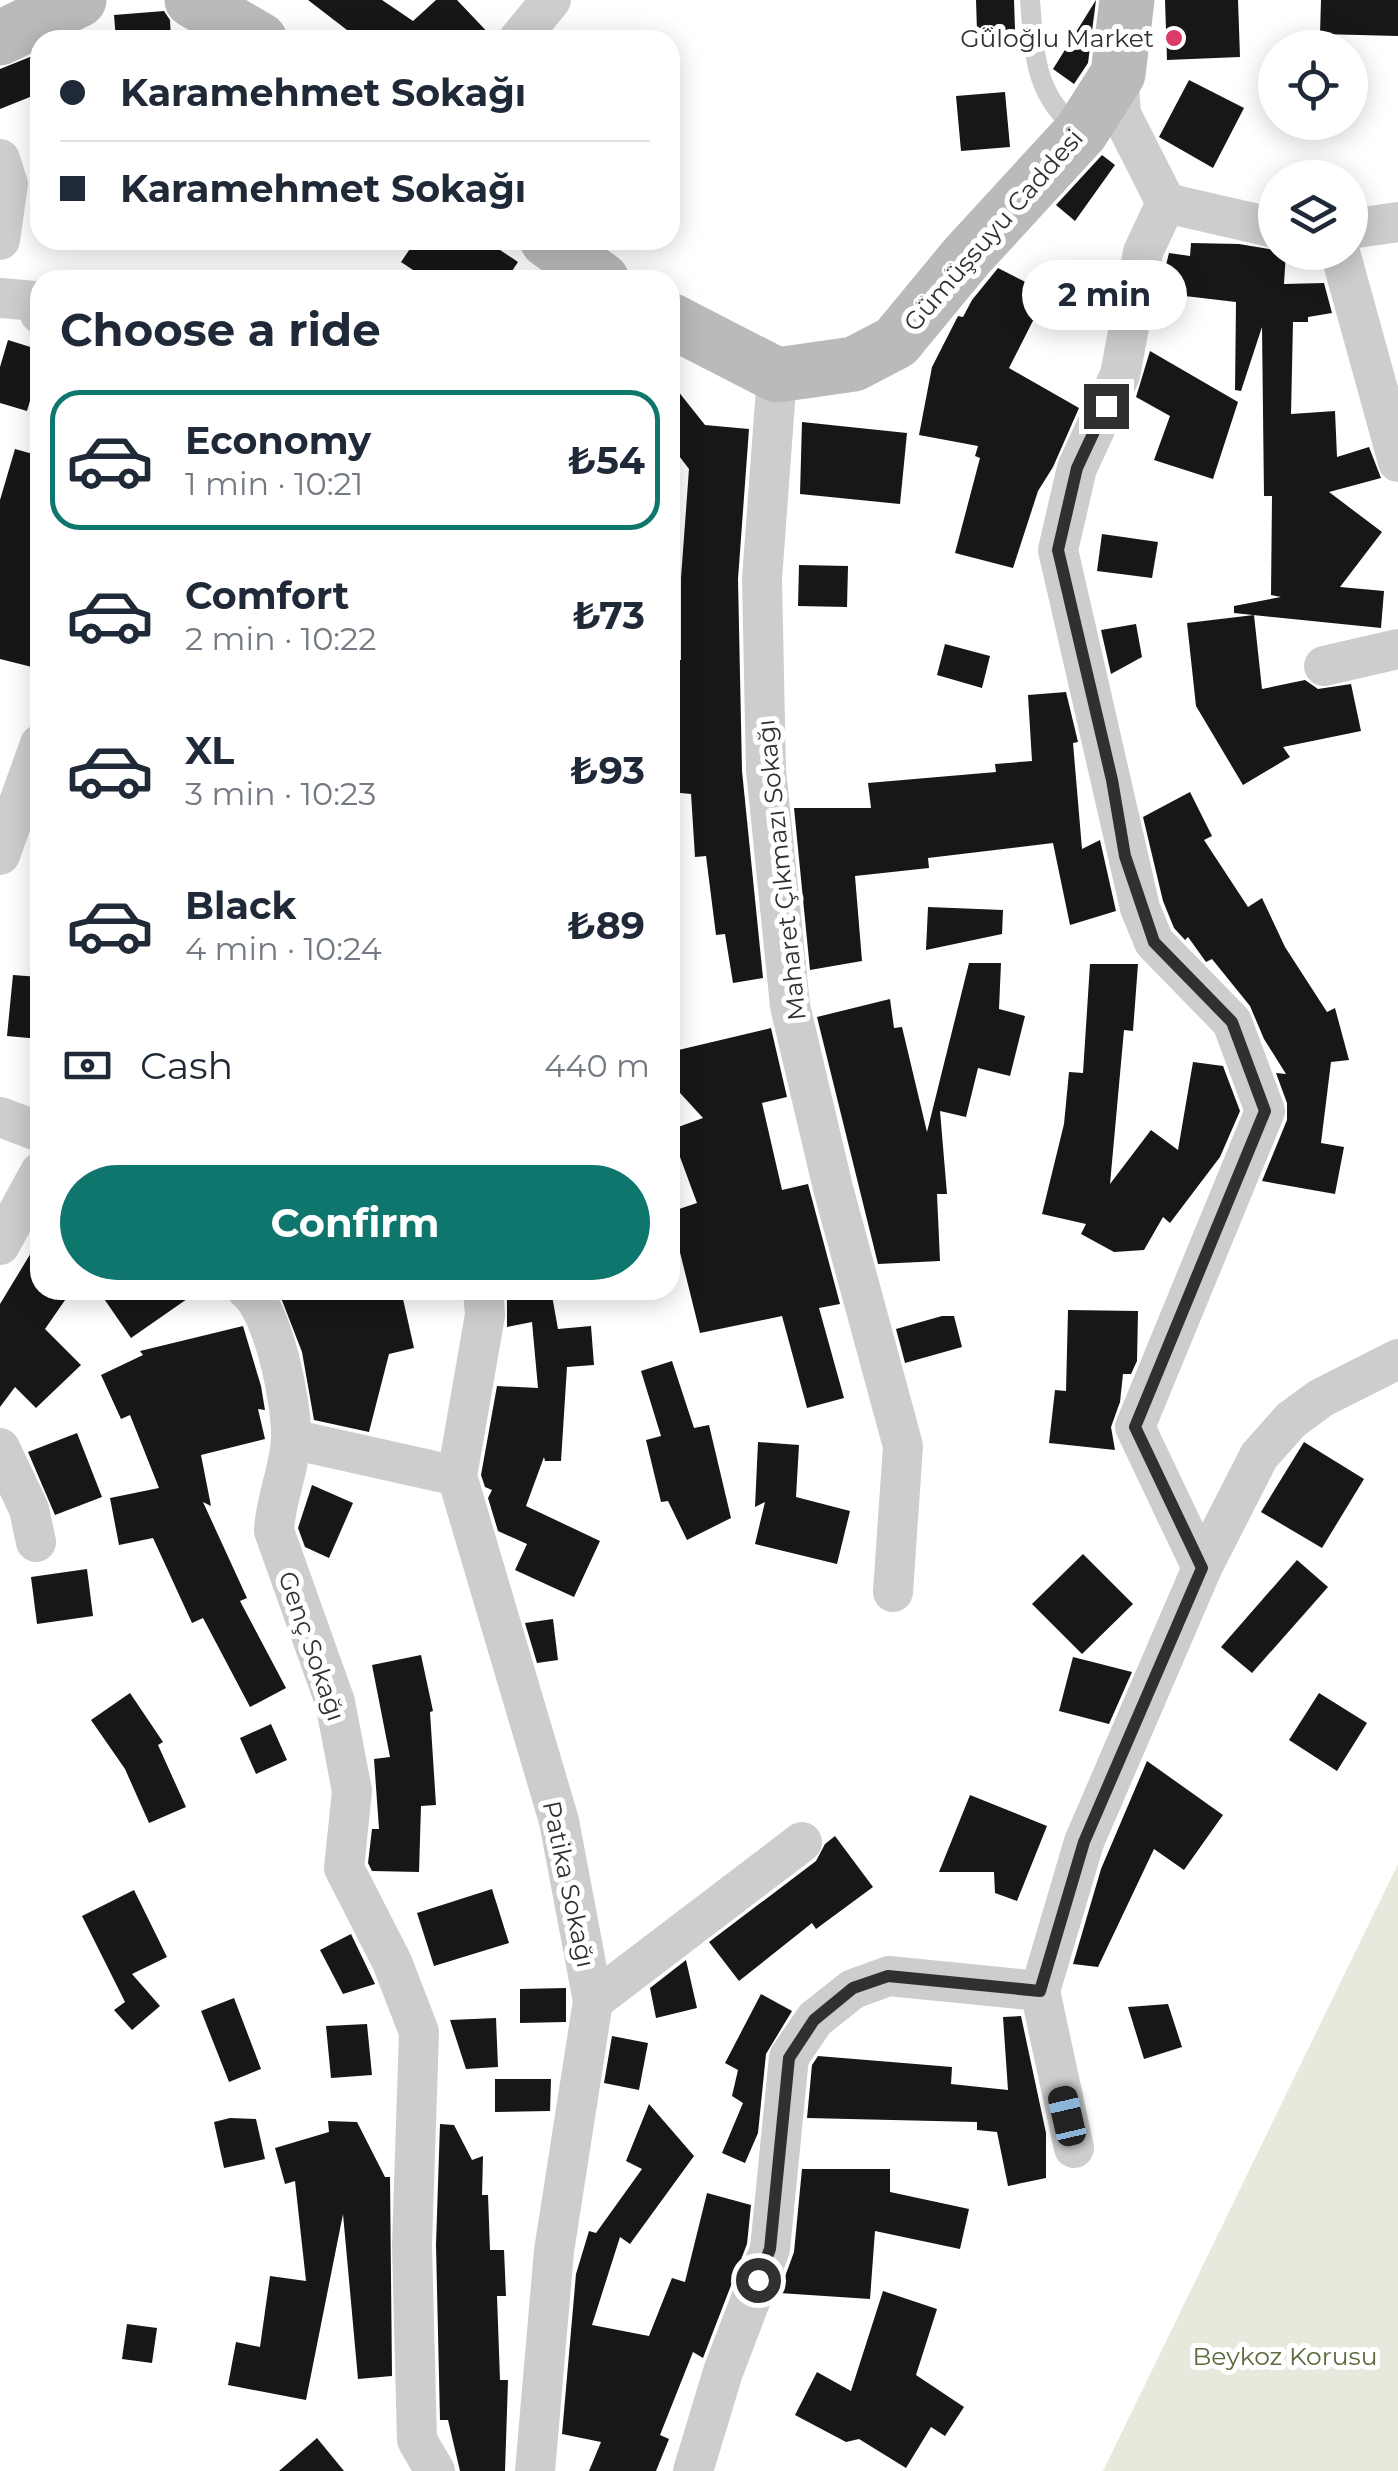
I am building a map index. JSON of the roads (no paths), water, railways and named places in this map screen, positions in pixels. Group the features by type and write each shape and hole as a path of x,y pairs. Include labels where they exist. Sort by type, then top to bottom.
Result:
{"street":[{"path":"0,38 78,0"},
{"path":"192,0 243,30"},
{"path":"526,30 551,0"},
{"name":"Gümüşsuyu Caddesi","path":"778,375 854,364 896,342 1081,132 1118,74 1127,0"},
{"path":"1118,74 1122,114 1166,203"},
{"path":"0,159 8,184 0,240"},
{"path":"1166,203 1258,224"},
{"path":"1166,203 1143,252 1120,375 1077,468 1058,550 1140,908 1154,942 1232,1022 1265,1111 1135,1427 1202,1568"},
{"path":"1368,226 1398,222"},
{"path":"560,250 588,270"},
{"path":"1345,270 1398,462"},
{"path":"0,298 30,300"},
{"path":"680,325 778,375"},
{"name":"Maharet Çıkmazı Sokağı","path":"778,375 762,579 766,770 790,1006 833,1188 903,1446 893,1592"},
{"path":"1324,666 1398,649"},
{"path":"0,855 30,772"},
{"path":"0,1118 30,1128"},
{"path":"0,1245 30,1190"},
{"name":"Genç Sokağı","path":"255,1300 268,1317 276,1342 291,1438 276,1501 274,1531 335,1702 352,1791 344,1868 392,1962 419,2032 412,2244 416,2440 435,2471"},
{"path":"291,1438 457,1476 486,1315 484,1300"},
{"path":"1074,2148 1040,1991 1084,1842 1202,1568 1259,1456 1291,1420 1321,1398 1398,1359"},
{"path":"0,1448 29,1509 36,1542"},
{"name":"Patika Sokağı","path":"457,1476 559,1821 593,2001 554,2251 536,2471"},
{"path":"593,2001 802,1842"},
{"path":"692,2471 723,2372 770,2249 789,2058 814,2020 853,1988 888,1976 1040,1991"}],"lane":[{"path":"1030,0 1034,57 1042,86 1058,112 1081,132"}],"place":[{"name":"Güloğlu Market","path":"1174,38"}],"park label":[{"name":"Beykoz Korusu","path":"1285,2356"}]}
